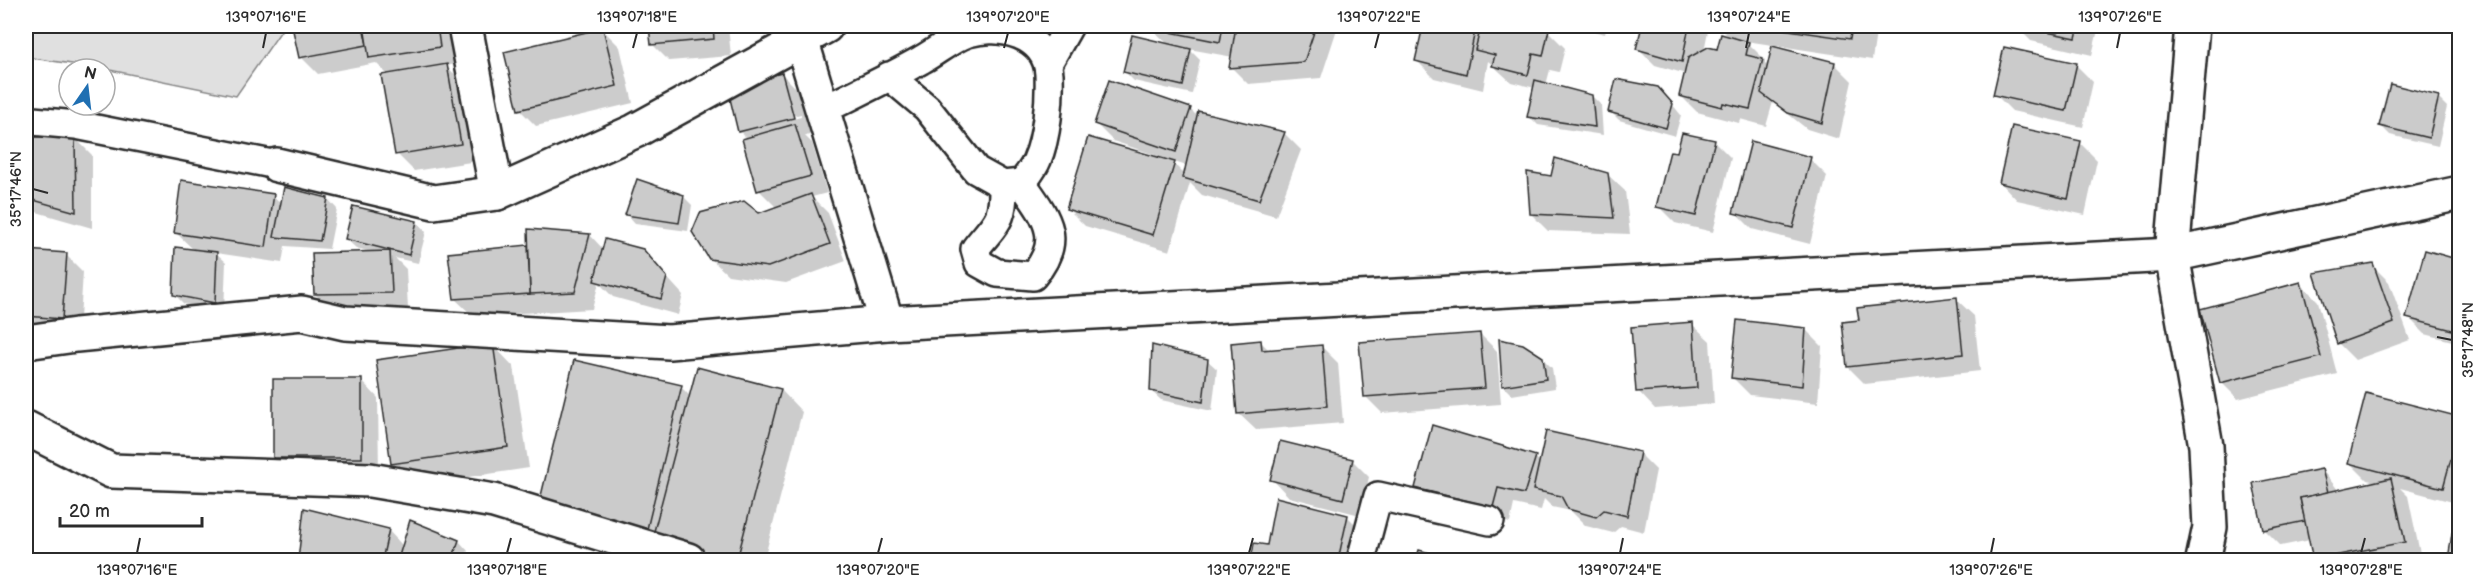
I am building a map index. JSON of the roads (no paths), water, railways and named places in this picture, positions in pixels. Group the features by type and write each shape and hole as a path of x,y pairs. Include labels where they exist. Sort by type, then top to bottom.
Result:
{"street":[{"path":"465,26 497,193"},
{"path":"2192,26 2172,255 2205,446 2210,527 2203,561"},
{"path":"277,165 434,202 497,193 635,131 808,30 823,110 887,323"},
{"path":"26,342 76,334 302,313 345,323 669,342 887,323 2172,255 2460,194"},
{"path":"26,428 111,471 370,480 494,501 688,561"}],"lane":[{"path":"1048,63 1069,26"},
{"path":"823,110 967,33 999,27 1015,32 1039,48 1048,63 1050,93 1037,160 1013,184 976,170 927,108 889,76"},
{"path":"26,123 33,121 76,124 277,165"},
{"path":"1361,561 1378,496 1490,521"}]}
